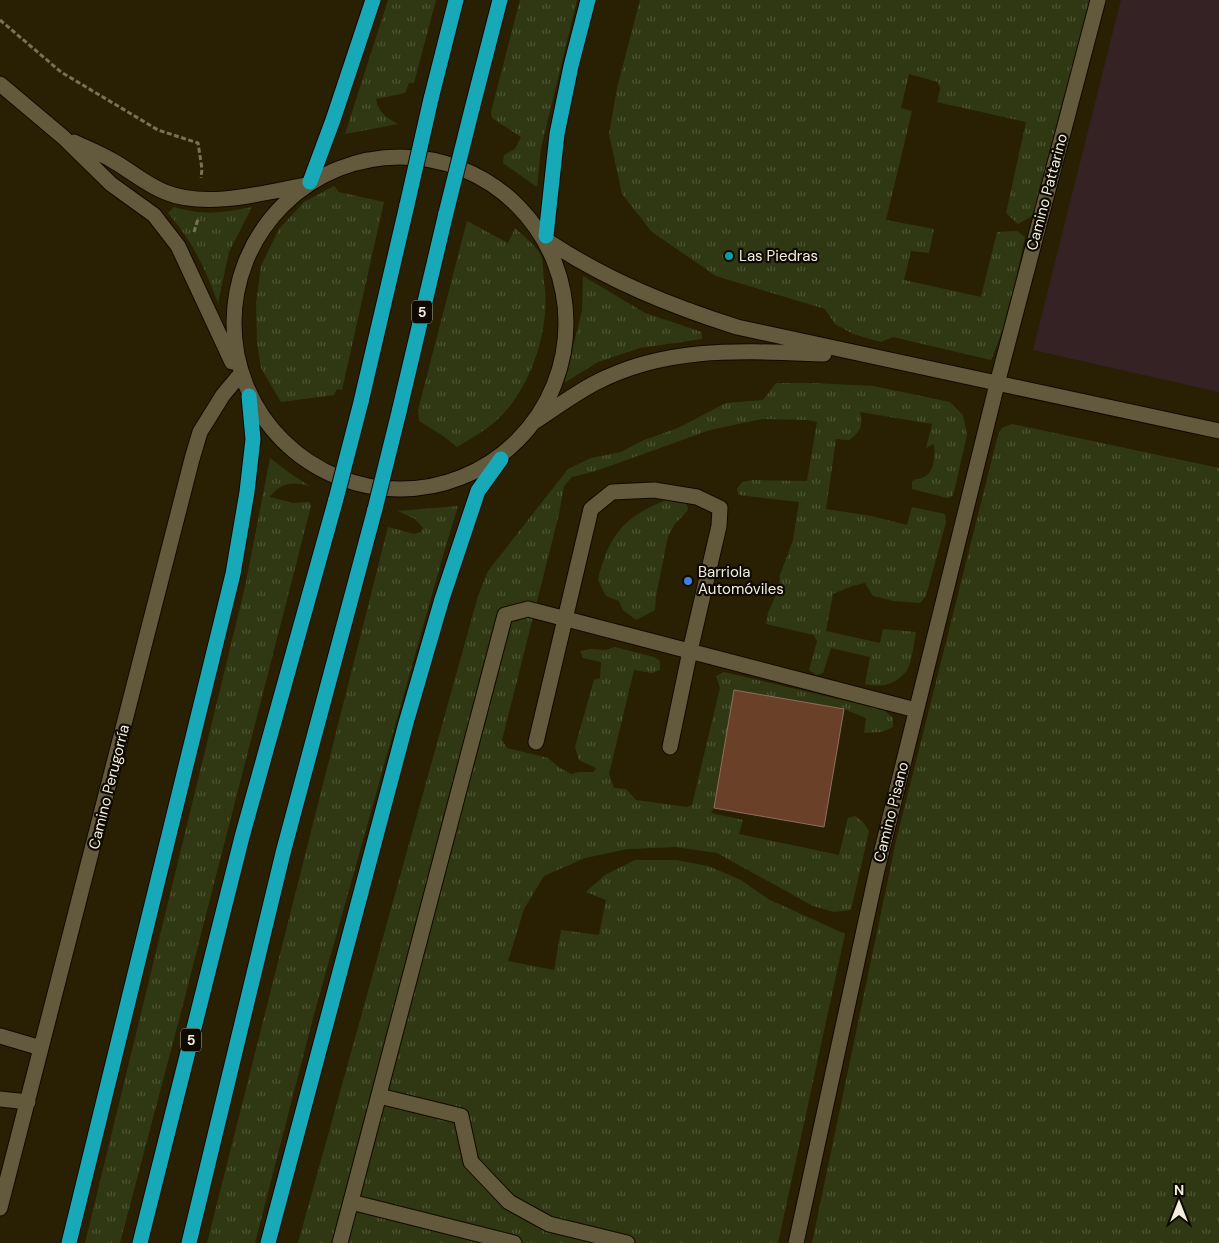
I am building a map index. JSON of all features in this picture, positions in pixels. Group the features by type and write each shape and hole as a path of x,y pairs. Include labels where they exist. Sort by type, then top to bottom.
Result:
{"highway":[{"path":"308,184 333,120 373,0"},
{"name":"5","path":"140,1243 242,837 361,402 431,98 456,0"},
{"name":"5","path":"189,1243 283,853 375,509 446,213 500,0"},
{"path":"548,240 557,134 571,66 588,0"},
{"path":"69,1243 233,574 247,492 253,439 249,396"},
{"path":"268,1243 401,742 442,599 478,491 501,459"}],"street":[{"name":"Camino Pattarino","path":"997,384 1098,0"},
{"path":"0,84 63,137 111,184 154,214 178,246 237,373 268,425 309,462 360,484 415,489 468,475 501,459 534,422 595,383 646,362 697,353 745,351 863,355"},
{"path":"63,137 114,161 141,180 166,193 200,201 261,194 308,184 356,162 411,156 464,168 512,198 548,240 579,262 625,286 695,314 737,328 1219,431"},
{"path":"237,373 233,323 241,270 267,222 308,184"},
{"path":"534,422 551,385 562,343 564,308 560,271 548,240"},
{"name":"Camino Perugorría","path":"0,1208 200,432 237,373"},
{"name":"Camino Pisano","path":"796,1243 877,870 997,384"},
{"path":"536,742 591,509 612,492 654,490 696,496 720,508 719,526 670,747"},
{"path":"340,1243 505,615 528,609 916,710"},
{"path":"0,1036 41,1048"},
{"path":"379,1096 461,1116 472,1162 509,1202 549,1224 627,1243"},
{"path":"0,1099 28,1102"},
{"path":"351,1202 514,1243"}],"path":[{"path":"0,20 61,72 158,130 198,143 202,169 198,218 194,232 178,246"}],"shaded area":[{"path":"1121,0 1219,0 1219,392 1033,350"}],"green space":[{"path":"388,0 436,0 414,83 409,83 405,93 376,99 379,108 384,114 398,124 345,134"},
{"path":"520,0 577,0 541,148 537,187 503,163 504,155 515,149 521,137 492,118 491,112"},
{"path":"640,0 1091,0 1034,215 1018,224 1006,213 1026,122 937,102 940,89 938,82 909,74 901,108 912,111 886,220 934,229 929,253 911,251 904,280 981,297 997,232 1017,231 1025,237 1008,317 991,360 893,337 881,342 853,334 835,324 825,309 716,276 652,232 622,194 609,134 617,88"},
{"path":"334,186 339,192 384,202 342,390 337,389 334,395 281,402 261,368 257,342 256,303 261,266 279,229 304,202"},
{"path":"174,207 195,212 213,213 252,207 229,252 218,303 198,256 185,234 168,213"},
{"path":"467,221 508,243 515,228 537,249 543,262 545,316 542,334 531,370 514,401 493,424 457,447 419,421 418,410"},
{"path":"583,276 645,313 702,332 702,339 640,348 598,362 564,383 582,311"},
{"path":"776,383 873,386 950,402 963,415 967,435 953,496 947,498 912,489 912,481 928,475 932,467 934,444 926,448 932,424 860,412 861,425 856,434 849,440 836,439 826,509 871,516 907,525 912,507 945,514 946,522 926,596 920,603 894,601 873,596 865,583 833,594 826,631 880,643 883,629 916,632 912,658 907,670 894,682 888,684 877,686 865,684 870,657 831,648 823,673 816,675 809,670 817,641 814,635 766,624 768,613 779,588 780,575 793,540 799,502 739,495 737,489 742,482 753,480 807,481 817,422 762,419 710,430 596,471 572,477 564,486 559,514 502,740 507,748 548,758 571,774 594,772 596,768 579,760 575,747 594,680 600,678 601,662 583,658 580,651 590,649 606,650 615,647 654,657 660,661 660,670 652,673 634,670 609,774 614,788 626,789 636,800 687,807 692,805 720,688 716,676 724,672 884,710 893,718 893,727 882,732 864,733 866,718 844,709 734,691 714,808 711,813 743,820 739,834 839,855 848,818 855,816 863,822 869,831 851,910 834,912 813,906 717,853 676,847 628,849 585,858 544,876 524,909 508,961 554,970 561,930 599,935 606,900 586,892 605,875 635,860 676,860 708,866 741,880 768,899 845,934 778,1243 298,1243 478,596 488,571 568,469 591,458 621,452 644,440 678,428 726,403 763,400"},
{"path":"1012,424 1219,468 1219,1243 812,1243 896,841 998,435 1002,428"},
{"path":"270,458 311,487 288,484 278,488 270,497 293,503 310,502 311,506 120,1243 85,1243 245,587"},
{"path":"668,499 686,500 688,510 675,524 668,536 655,610 636,620 623,610 619,601 606,596 598,580 602,564 613,539 629,520"},
{"path":"458,506 313,1018 255,1243 207,1243 388,527 414,534 421,532 423,528 415,519 398,511"}],"building":[{"path":"734,690 844,709 824,827 714,808"}],"place":[{"name":"Las Piedras","path":"729,256"},
{"name":"Barriola Automóviles","path":"688,581"}]}
